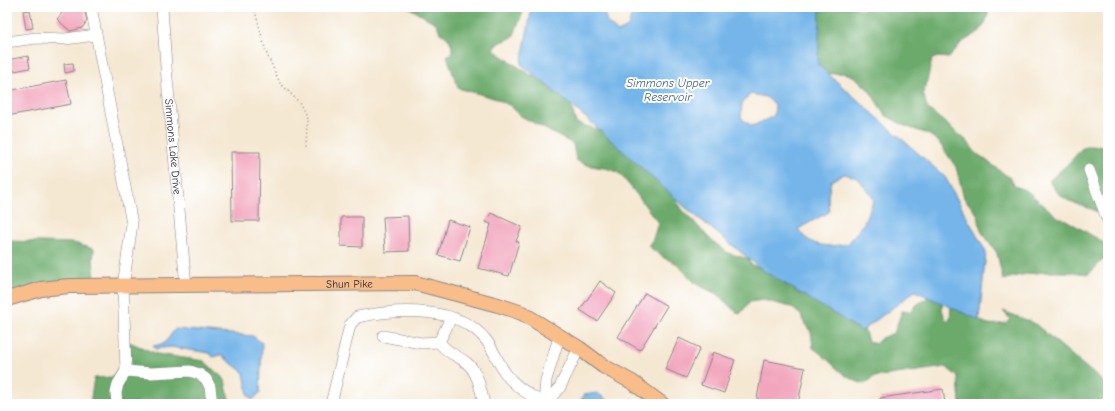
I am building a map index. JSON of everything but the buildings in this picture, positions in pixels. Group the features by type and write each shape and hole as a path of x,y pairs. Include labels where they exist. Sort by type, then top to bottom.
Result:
{"main road":[{"name":"Shun Pike","path":"7,299 41,290 69,286 415,283 522,313 579,348 603,366 632,382 662,404"}],"street":[{"path":"91,7 132,224 123,286 126,371 118,384 116,393 117,404"},
{"name":"Simmons Lake Drive","path":"162,7 166,74 186,286"},
{"path":"7,42 36,38 65,39 96,36"},
{"path":"1089,170 1108,221"},
{"path":"331,404 350,325 357,317 409,311 428,312 451,318 475,329 486,340 506,374 517,385 544,404"},
{"path":"439,342 451,318"},
{"path":"383,336 421,344 439,342"},
{"path":"544,404 546,380 559,337"},
{"path":"439,342 450,354 468,363 479,382 484,404"},
{"path":"544,404 560,387 579,348"},
{"path":"126,371 151,373 190,371 199,374 206,379 210,388 212,404"}],"path":[{"path":"254,7 266,52 280,83 299,102 307,118 306,147"}],"green space":[{"path":"408,7 523,7 522,15 513,37 497,44 494,50 530,75 549,77 565,86 576,123 599,130 664,183 682,209 710,239 728,253 749,259 750,264 781,276 785,285 793,287 797,293 859,314 868,341 875,344 881,338 894,333 902,311 912,312 914,307 928,297 945,273 942,309 945,319 950,320 951,302 960,304 960,312 972,313 987,324 1006,323 1010,319 1003,311 1034,323 1108,386 1108,404 960,404 958,377 946,367 874,377 864,384 855,381 842,373 813,348 811,332 804,323 801,315 791,307 763,300 750,302 740,314 737,313 717,294 696,284 676,263 664,258 648,246 653,239 658,223 631,187 617,172 581,163 576,160 573,144 519,115 511,106 497,99 458,88 447,56 452,52 449,40 446,36 440,33 437,24"},
{"path":"800,7 855,7 864,11 864,7 990,7 985,24 979,32 961,43 949,58 938,57 932,59 926,86 923,92 927,108 967,141 975,152 1010,178 1015,186 1027,191 1059,218 1066,220 1103,242 1106,257 1089,274 1046,272 1025,274 1003,280 997,253 981,231 978,215 964,198 956,167 938,141 928,134 905,126 885,115 869,90 855,77 845,73 826,74 813,65"},
{"path":"1088,146 1108,147 1108,219 1100,213 1062,197 1049,181 1072,160 1081,149"},
{"path":"7,241 74,243 94,249 93,261 95,276 7,300"},
{"path":"129,342 157,354 204,361 225,380 230,404 90,404 94,378 112,377 124,362"}],"water":[{"name":"Simmons Upper Reservoir","path":"532,7 607,7 604,12 607,22 618,32 629,26 632,10 627,7 820,7 818,65 945,177 986,252 979,320 915,291 862,331 764,271 685,207 585,117 521,64","holes":["751,94 766,97 775,104 774,116 752,126 741,118 742,103","844,174 858,178 874,199 864,223 848,244 826,246 814,243 808,240 798,229 829,212 828,196 831,181"]},
{"path":"175,329 253,336 262,343 260,393 252,400 248,395 244,373 221,355 213,357 209,353 170,347 155,349 153,346 165,343"},
{"path":"597,393 613,404 580,404 583,395"}]}
